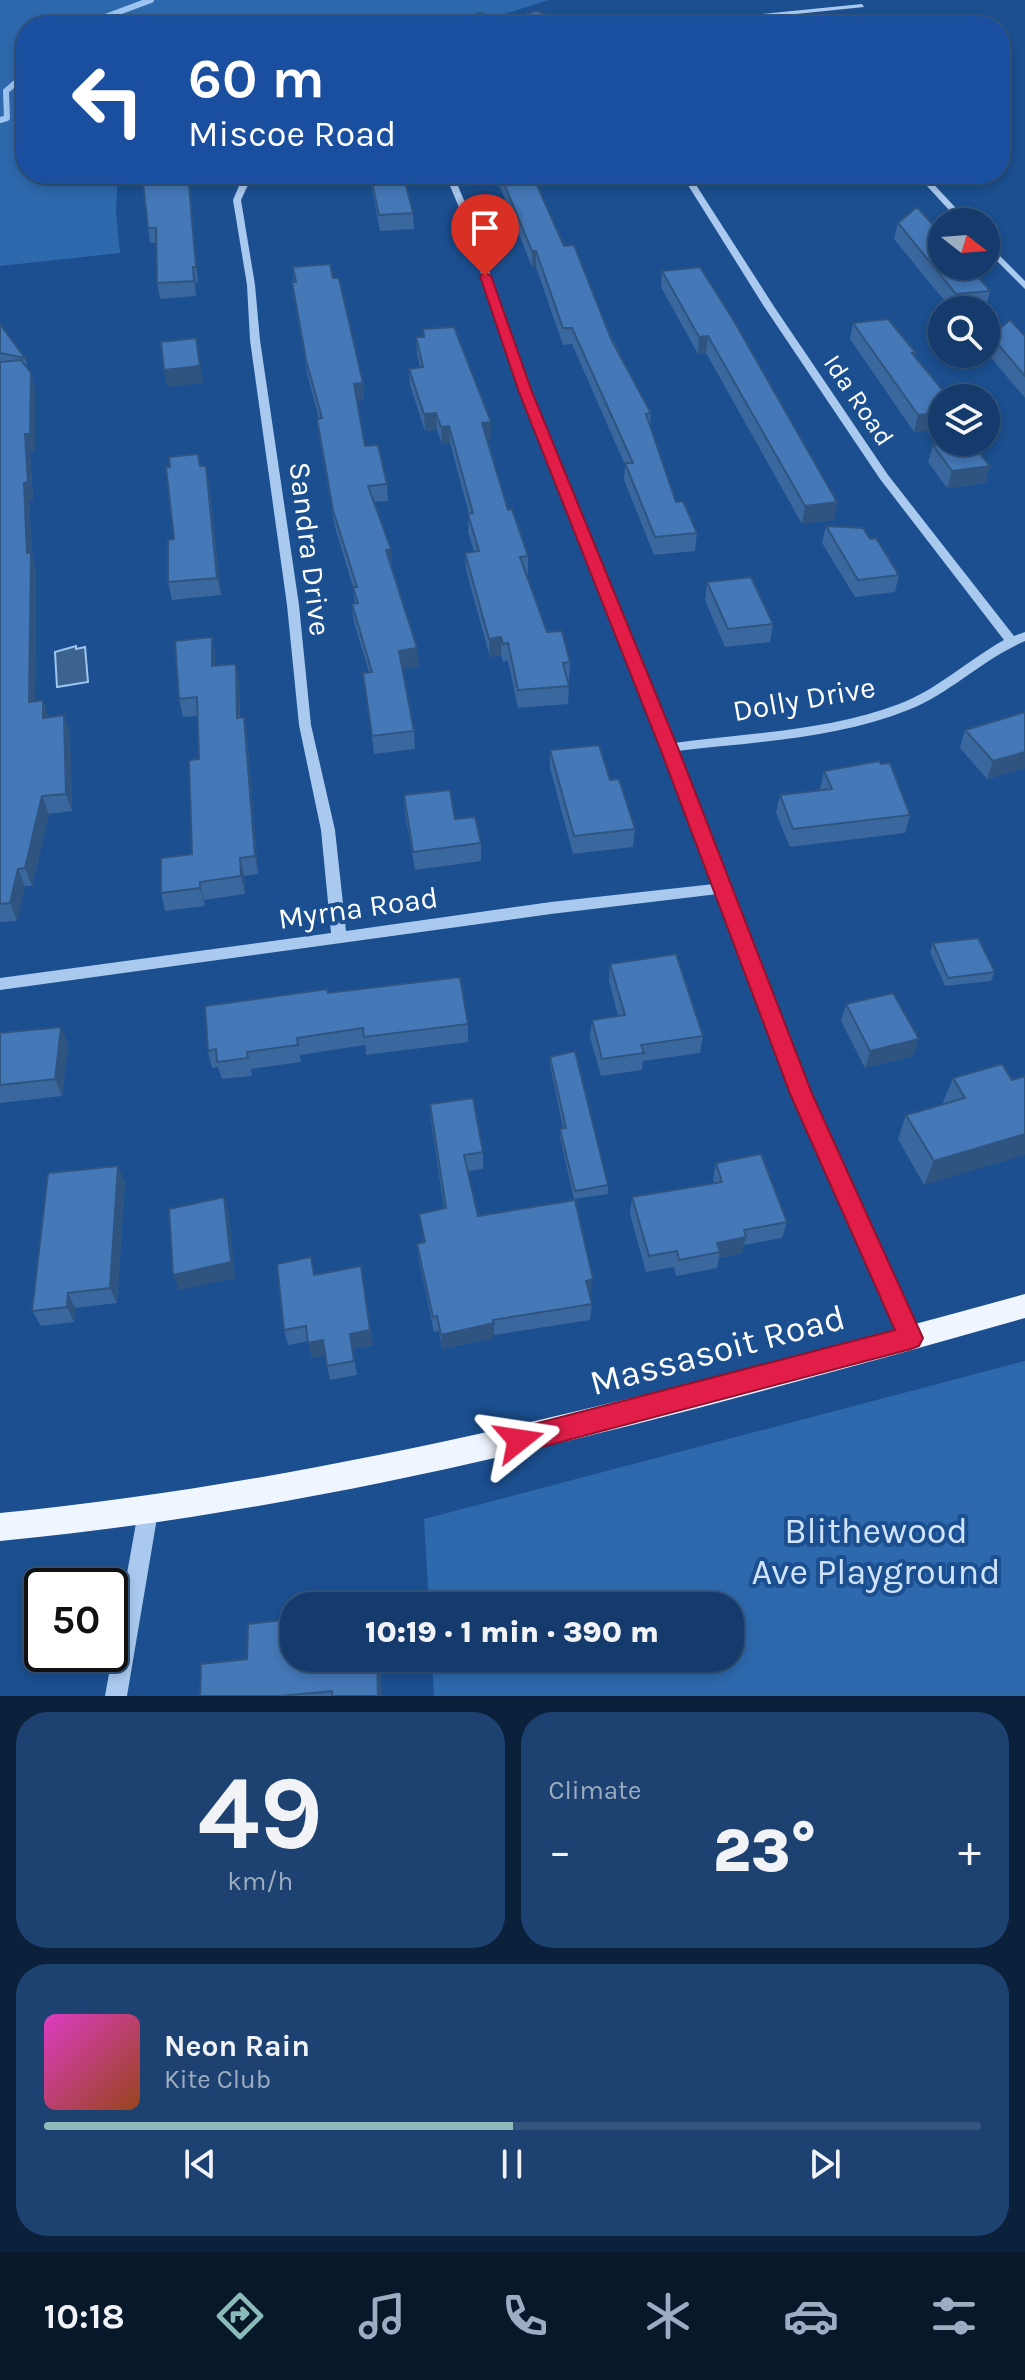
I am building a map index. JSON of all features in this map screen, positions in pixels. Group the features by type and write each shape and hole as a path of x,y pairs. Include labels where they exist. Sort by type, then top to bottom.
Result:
{"main road":[{"name":"Massasoit Road","path":"0,1527 148,1512 344,1478 519,1440 1025,1306"}],"street":[{"path":"751,16 862,6"},
{"name":"Sandra Drive","path":"245,184 237,200 293,605 305,725 328,830 339,937"},
{"path":"453,184 531,406 669,748 802,1096 911,1338"},
{"name":"Ida Road","path":"691,184 770,308 884,477 1011,641"},
{"path":"929,184 952,208"},
{"path":"1000,260 1025,286"},
{"name":"Dolly Drive","path":"669,748 861,720 906,706 1011,641 1025,636"},
{"name":"Myrna Road","path":"0,984 723,888"},
{"path":"116,1696 148,1512"}],"green space":[{"path":"0,0 549,0 498,16 482,13 473,16 16,16 16,184 117,184 116,212 120,253 0,266"},
{"name":"Blithewood Ave Playground","path":"1025,1361 1025,1696 434,1696 433,1672 744,1672 744,1592 428,1592 424,1519"}],"shaded area":[{"path":"76,646 76,649 85,647 88,682 57,687 55,652"}],"building":[{"path":"536,11 552,16 519,16"},
{"path":"143,184 189,184 196,267 193,267 194,281 157,283 156,228 148,228"},
{"path":"372,184 406,184 413,213 379,215"},
{"path":"504,184 536,184 564,246 574,245 612,341 651,413 646,414 676,502 683,501 697,533 655,537 625,463 633,463 572,328 563,328 536,251 532,251"},
{"path":"917,207 928,219 928,260 898,223"},
{"path":"330,264 333,278 339,278 363,383 354,384 365,446 378,445 387,484 368,486 391,549 386,550 417,648 399,651 414,731 372,736 363,673 372,672 352,604 358,603 353,587 357,587 333,510 317,419 322,418 306,360 292,282 296,282 293,267"},
{"path":"700,267 837,502 805,506 708,336 699,337 662,271"},
{"path":"945,280 981,280 990,291 956,294"},
{"path":"888,319 916,353 912,353 937,384 928,384 928,414 918,415 853,323"},
{"path":"1010,320 1025,336 1025,376 1000,347 1000,328"},
{"path":"0,324 25,358 0,353"},
{"path":"454,327 491,422 482,423 508,510 512,509 528,556 520,557 547,632 562,631 570,662 563,663 569,686 518,690 508,643 503,644 501,637 489,639 465,553 479,551 468,514 473,513 449,426 441,427 436,413 424,414 409,369 423,367 416,337 424,337 423,329"},
{"path":"196,338 200,366 164,370 161,342"},
{"path":"21,360 31,373 30,434 25,434 28,482 24,483 27,553 31,552 29,702 43,700 43,718 64,715 66,794 42,796 25,868 18,869 10,903 0,904 0,362"},
{"path":"198,454 200,466 206,466 217,578 168,582 168,540 174,539 166,467 170,467 169,457"},
{"path":"941,456 982,456 990,466 952,471"},
{"path":"826,526 863,528 870,539 876,538 899,575 858,580"},
{"path":"751,577 773,624 728,629 707,582"},
{"path":"212,637 212,666 236,664 237,718 244,717 255,856 240,858 241,876 200,882 200,888 161,893 161,858 192,854 189,760 199,759 197,697 179,699 175,641"},
{"path":"1025,712 1025,752 993,761 965,730"},
{"path":"599,745 610,780 619,779 635,829 574,836 550,750"},
{"path":"879,761 881,764 890,763 910,815 793,829 780,795 832,789 824,771"},
{"path":"450,790 455,819 475,817 481,843 413,852 404,795"},
{"path":"978,938 995,972 948,978 933,943"},
{"path":"676,954 703,1036 641,1045 644,1053 602,1059 592,1020 625,1015 610,964"},
{"path":"460,977 468,1024 364,1037 363,1028 297,1038 298,1045 247,1052 248,1058 217,1062 216,1049 208,1051 205,1006 327,989 328,993"},
{"path":"893,993 919,1039 870,1051 846,1004"},
{"path":"61,1027 55,1079 0,1085 0,1033"},
{"path":"575,1051 608,1185 575,1191 560,1129 566,1128 550,1057"},
{"path":"1002,1064 1012,1080 1025,1076 1025,1134 934,1161 906,1115 965,1098 953,1078"},
{"path":"473,1098 483,1152 464,1155 478,1216 575,1200 593,1279 586,1281 592,1304 493,1320 494,1323 441,1335 437,1316 433,1317 417,1244 425,1242 419,1214 446,1208 430,1104"},
{"path":"761,1154 787,1222 744,1230 746,1237 717,1243 720,1252 679,1260 677,1251 649,1256 632,1197 722,1182 716,1163"},
{"path":"118,1166 110,1288 68,1293 67,1307 32,1311 48,1173"},
{"path":"224,1197 231,1262 173,1275 169,1209"},
{"path":"311,1257 314,1275 361,1266 370,1330 350,1334 354,1361 327,1366 323,1340 308,1343 306,1326 284,1330 277,1264"},
{"path":"280,1621 280,1672 377,1672 378,1696 332,1696 332,1691 280,1696 200,1696 201,1664 247,1659 248,1624"}],"waterway":[{"path":"108,16 151,0"},
{"path":"0,120 7,118 6,91 16,82"}],"route":[{"path":"485,276 570,506 669,748 802,1096 911,1338 519,1440"}]}
